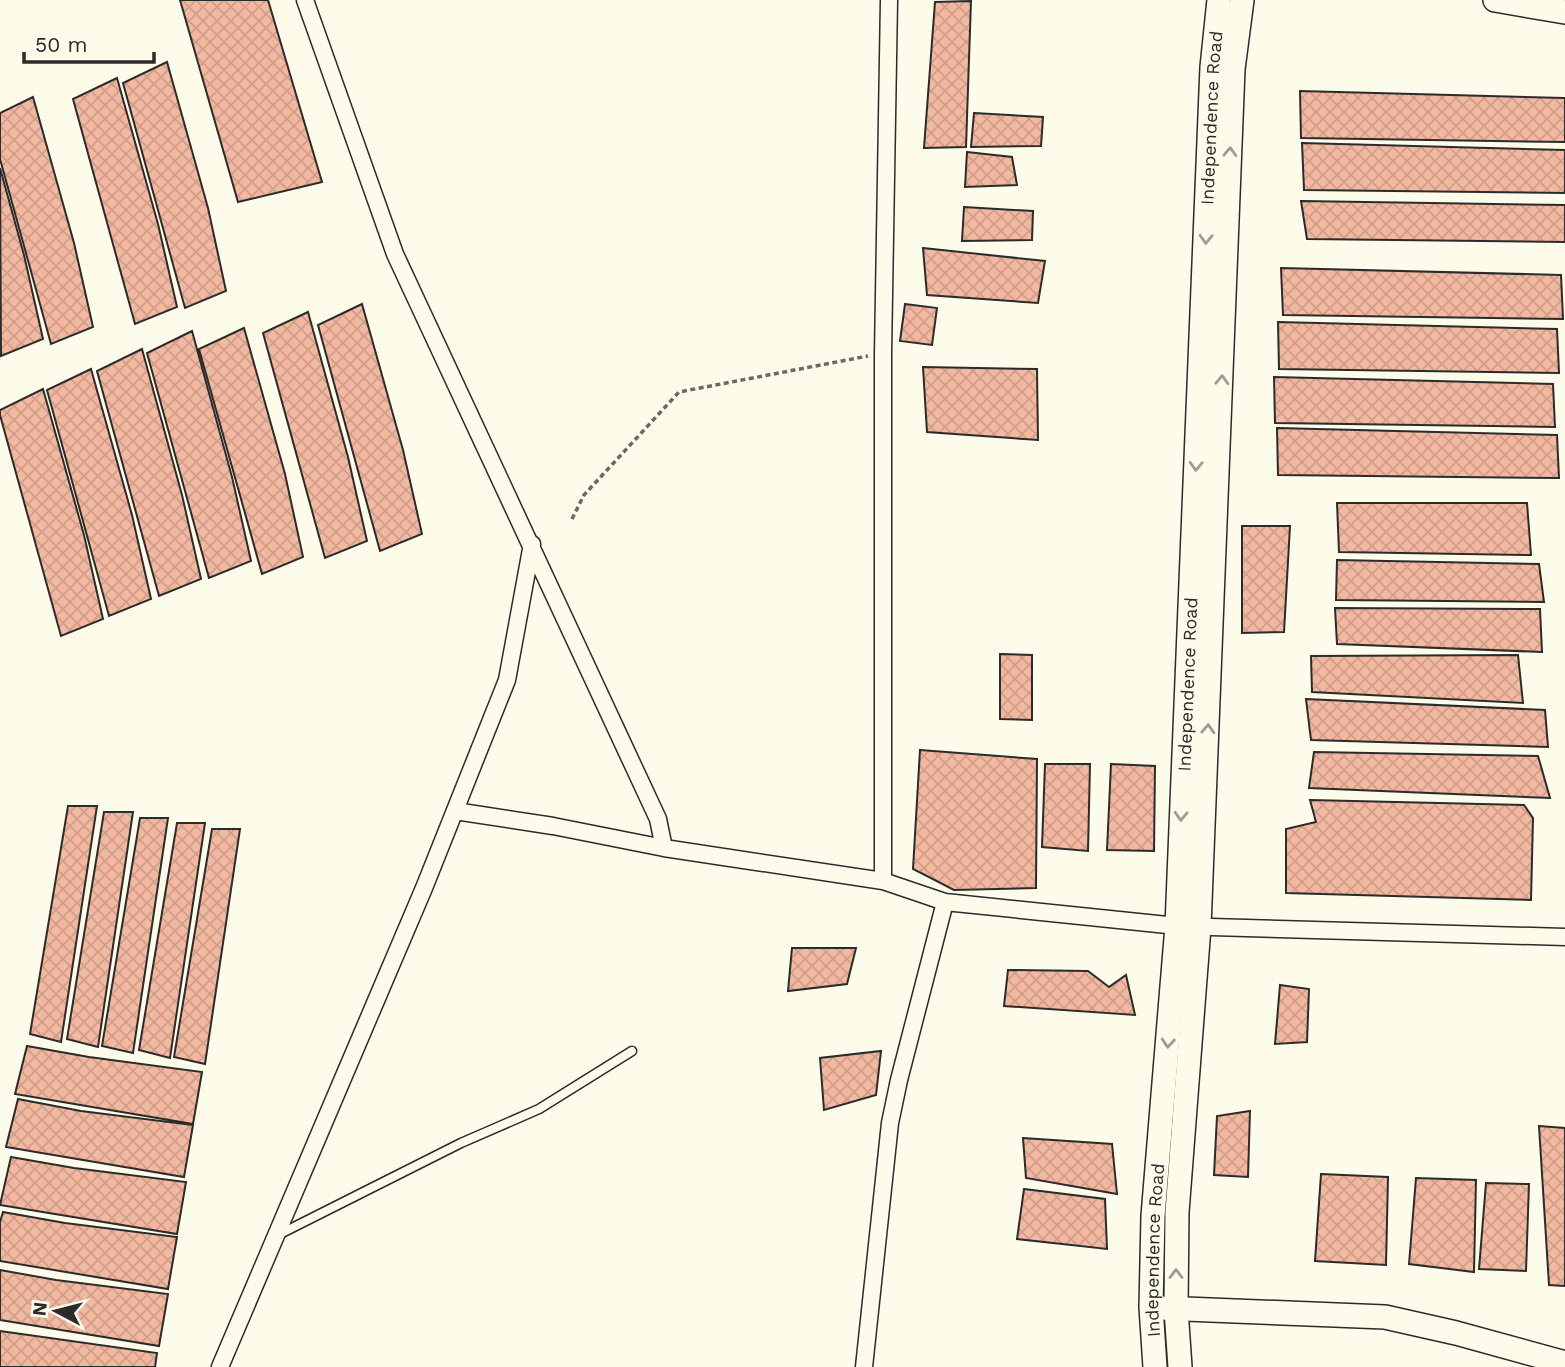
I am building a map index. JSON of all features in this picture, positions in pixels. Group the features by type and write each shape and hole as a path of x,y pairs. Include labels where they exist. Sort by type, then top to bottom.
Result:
{"main road":[{"name":"Independence Road","path":"1180,1367 1176,1309 1177,1212 1188,927 1212,67 1219,0"},
{"name":"Independence Road","path":"1155,1367 1152,1307 1153,1216 1188,927 1233,69 1242,0"},
{"path":"1495,0 1565,12"},
{"path":"1152,1307 1385,1317 1457,1333 1565,1363"}],"street":[{"path":"305,0 395,254 658,819 664,848"},
{"path":"883,881 883,354 889,0"},
{"path":"220,1367 455,811 507,680 532,544"},
{"path":"455,811 554,826 664,848 883,881 946,902 1188,927 1565,937"},
{"path":"864,1367 890,1124 946,902"}],"lane":[{"path":"275,1237 461,1143 538,1109 632,1051"}],"path":[{"path":"572,519 584,495 680,393 883,354"}],"building":[{"path":"180,0 268,0 322,182 238,202"},
{"path":"971,1 966,147 924,148 935,2"},
{"path":"167,62 208,208 226,291 185,308 123,83"},
{"path":"117,78 158,224 177,307 135,324 73,99"},
{"path":"1300,91 1565,98 1565,142 1301,138"},
{"path":"33,97 74,243 93,327 51,344 0,159 0,113"},
{"path":"974,113 1043,117 1041,146 971,147"},
{"path":"1302,143 1565,150 1565,193 1304,190"},
{"path":"967,152 1012,157 1017,185 965,187"},
{"path":"0,168 43,339 1,356"},
{"path":"1301,201 1565,205 1565,242 1307,239"},
{"path":"964,207 1033,211 1032,240 962,241"},
{"path":"923,248 1045,261 1038,303 927,295"},
{"path":"1281,268 1561,275 1563,319 1283,315"},
{"path":"362,304 403,450 422,534 380,551 318,325"},
{"path":"905,304 937,308 932,345 900,341"},
{"path":"308,312 348,457 367,541 325,558 263,333"},
{"path":"1278,322 1557,329 1559,373 1279,369"},
{"path":"244,328 285,474 303,557 262,574 199,349"},
{"path":"192,331 232,477 251,561 209,578 147,353"},
{"path":"142,349 182,495 201,579 159,596 97,371"},
{"path":"923,367 1037,369 1038,440 927,432"},
{"path":"91,369 132,515 151,599 109,616 47,390"},
{"path":"1274,377 1553,384 1555,427 1275,423"},
{"path":"43,389 84,535 103,619 61,636 0,415 0,410"},
{"path":"1277,428 1557,435 1559,478 1278,475"},
{"path":"1337,503 1527,503 1531,555 1339,552"},
{"path":"1242,526 1290,526 1284,632 1242,633"},
{"path":"1337,560 1539,564 1544,602 1336,600"},
{"path":"1335,608 1540,609 1542,652 1337,644"},
{"path":"1000,654 1032,655 1032,720 1000,719"},
{"path":"1518,655 1523,703 1312,692 1311,656"},
{"path":"1306,699 1545,710 1548,747 1311,740"},
{"path":"920,750 1037,759 1036,888 954,890 913,869"},
{"path":"1314,752 1538,756 1550,798 1309,788"},
{"path":"1045,764 1090,764 1088,851 1042,847"},
{"path":"1111,764 1155,766 1154,851 1107,850"},
{"path":"1310,800 1524,805 1533,818 1531,900 1286,893 1286,829 1316,822"},
{"path":"68,806 97,806 61,1042 30,1034"},
{"path":"104,812 133,812 98,1047 67,1039"},
{"path":"140,818 168,818 133,1053 102,1046"},
{"path":"177,823 205,823 170,1058 139,1050"},
{"path":"212,829 240,829 205,1064 174,1057"},
{"path":"792,948 856,948 847,984 788,991"},
{"path":"1008,970 1088,971 1109,987 1126,975 1135,1015 1004,1006"},
{"path":"1280,985 1309,989 1307,1042 1275,1044"},
{"path":"27,1046 202,1072 193,1124 15,1094"},
{"path":"881,1051 876,1095 824,1110 820,1058"},
{"path":"18,1099 81,1111 193,1125 184,1177 6,1147"},
{"path":"1250,1111 1248,1177 1214,1175 1217,1116"},
{"path":"1539,1126 1565,1128 1565,1286 1549,1285"},
{"path":"1023,1138 1112,1144 1117,1194 1026,1178"},
{"path":"11,1157 186,1182 177,1234 0,1205"},
{"path":"1321,1174 1388,1177 1386,1265 1315,1261"},
{"path":"1416,1178 1476,1180 1474,1272 1409,1264"},
{"path":"1486,1183 1529,1184 1526,1271 1479,1269"},
{"path":"1024,1189 1105,1199 1107,1249 1017,1239"},
{"path":"3,1212 177,1237 168,1289 0,1261 0,1222"},
{"path":"0,1270 168,1294 159,1346 0,1320"},
{"path":"0,1331 157,1353 155,1367 0,1367"}]}
